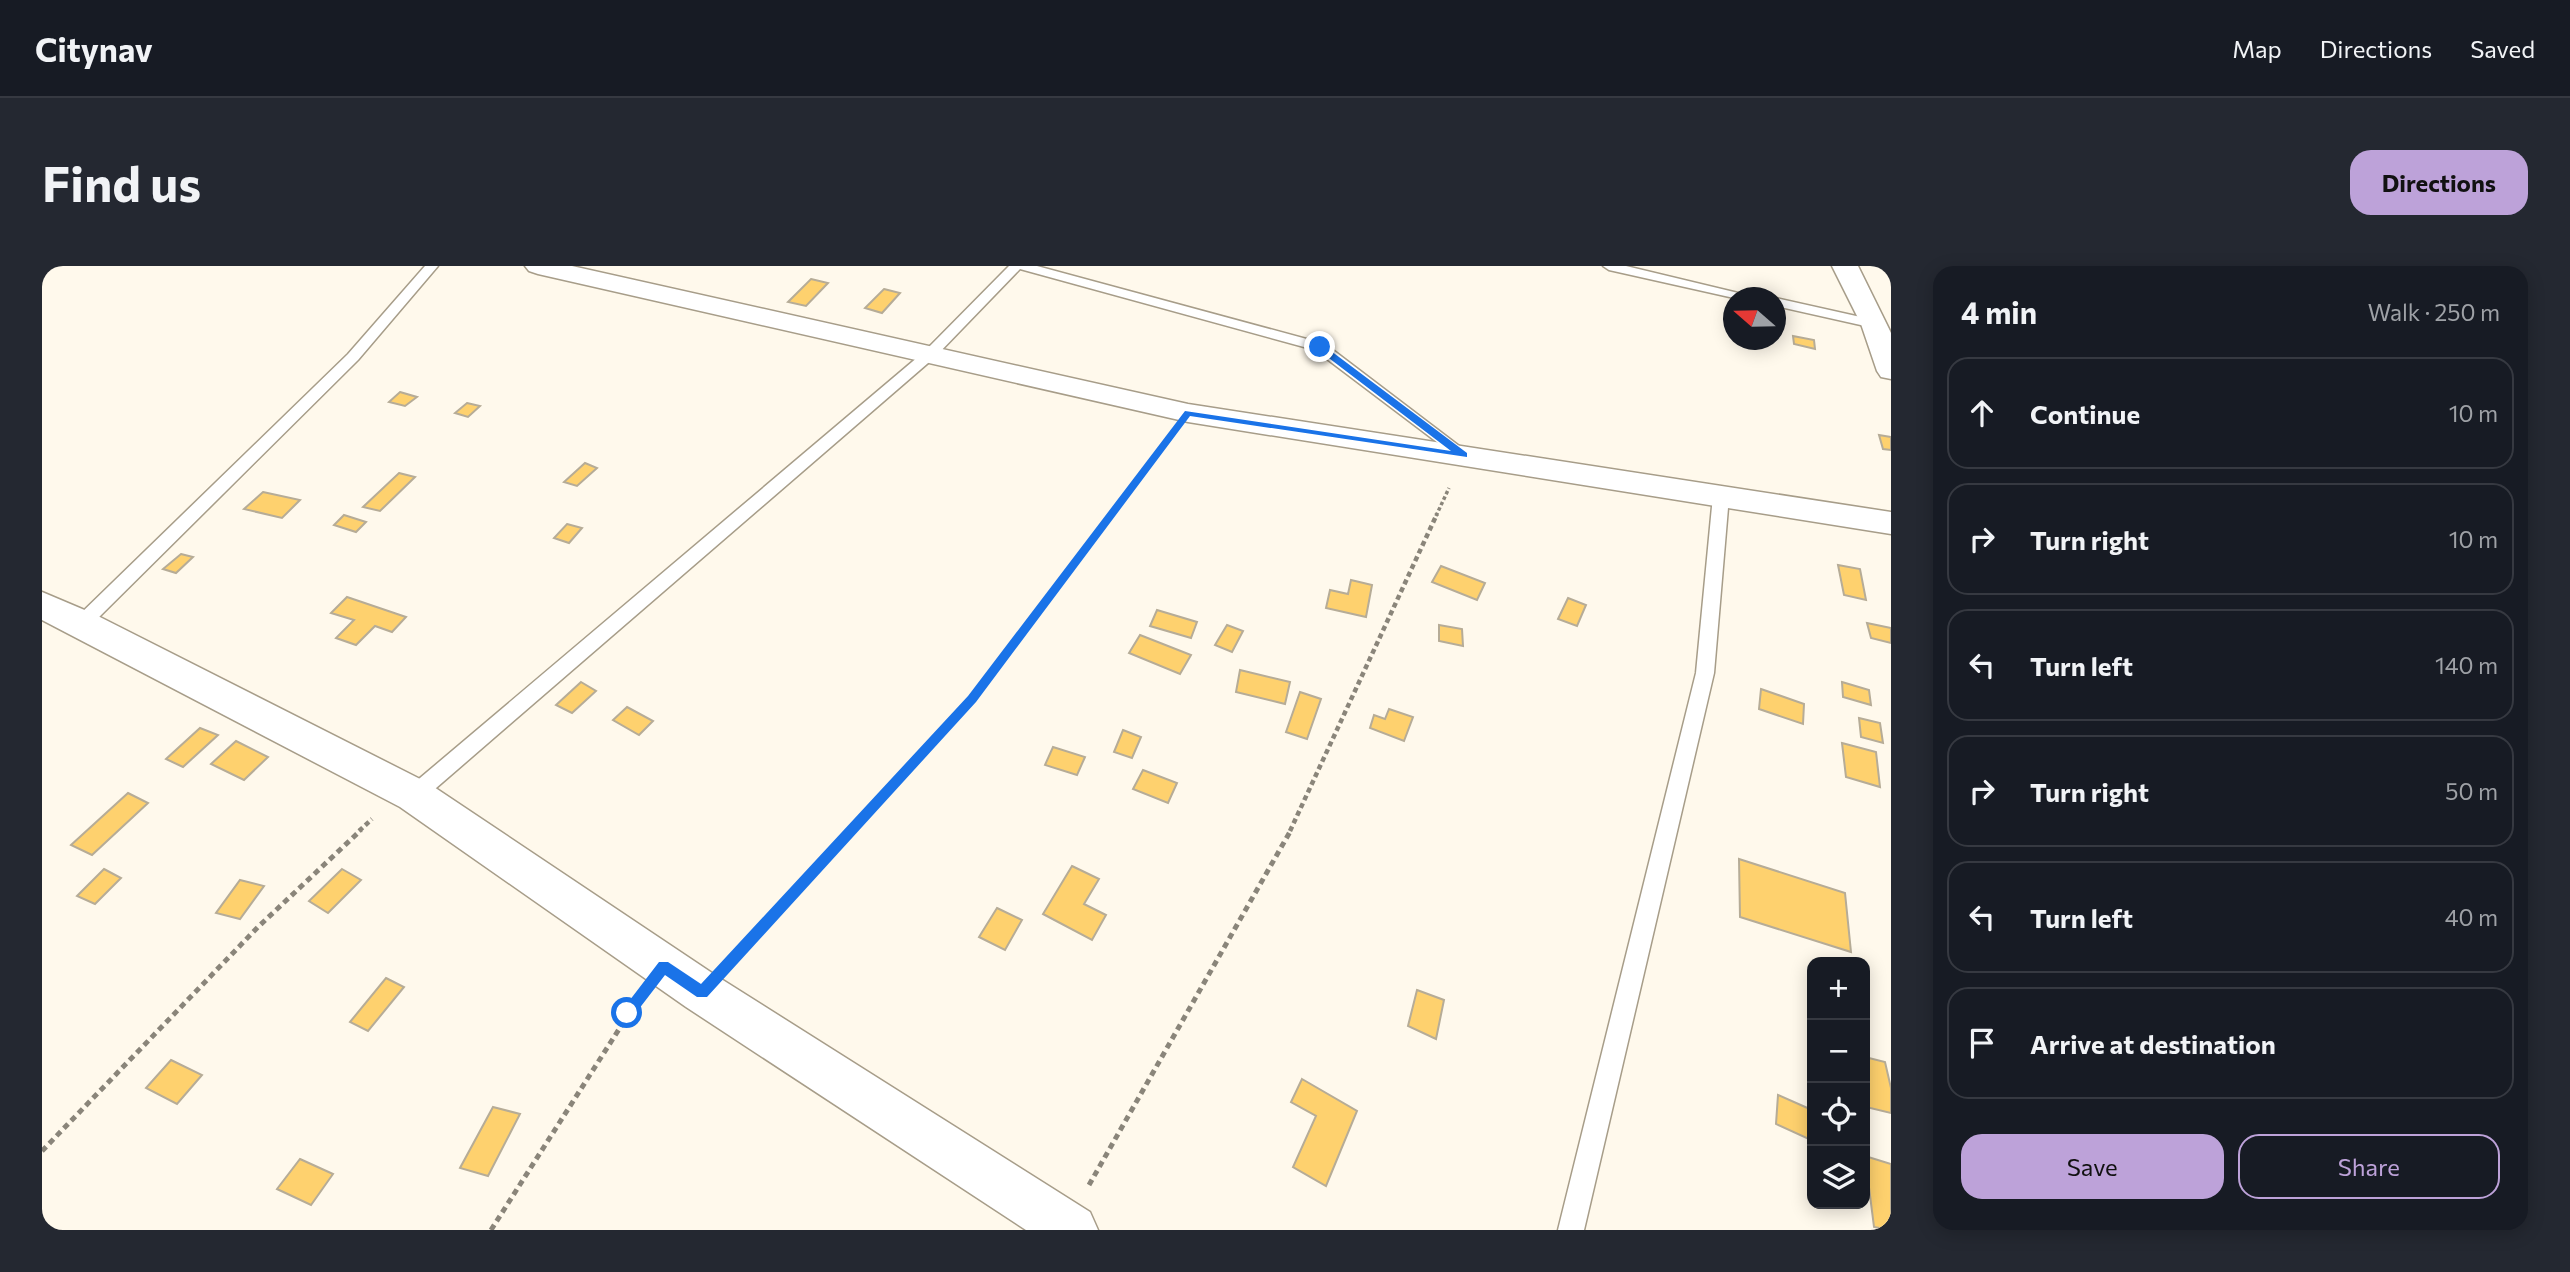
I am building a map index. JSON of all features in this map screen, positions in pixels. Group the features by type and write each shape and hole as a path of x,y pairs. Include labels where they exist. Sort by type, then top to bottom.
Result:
{"street":[{"path":"538,266 1188,413 1891,523"},
{"path":"1845,266 1874,324 1891,371"},
{"path":"42,605 82,623 409,793 702,992 1069,1228"}],"lane":[{"path":"82,623 353,357 432,266"},
{"path":"409,793 930,354 1016,266"},
{"path":"1023,266 1320,347 1463,455"},
{"path":"1609,266 1723,291"},
{"path":"1786,304 1874,324"},
{"path":"1571,1230 1705,673 1721,496"}],"path":[{"path":"702,992 972,699 1188,413"},
{"path":"1069,1228 1294,824 1463,455"},
{"path":"42,1151 258,928 409,793"},
{"path":"491,1230 586,1085 627,1013 664,966"}],"building":[{"path":"811,279 828,283 806,306 788,302"},
{"path":"884,289 900,293 882,313 865,308"},
{"path":"1793,336 1814,340 1815,349 1794,344"},
{"path":"400,392 417,397 405,406 389,402"},
{"path":"467,403 480,406 468,417 455,413"},
{"path":"1879,435 1891,437 1891,450 1883,449"},
{"path":"585,463 597,468 577,486 564,482"},
{"path":"399,473 415,477 380,511 363,507"},
{"path":"263,492 300,500 282,518 244,509"},
{"path":"344,515 366,522 356,532 334,525"},
{"path":"567,524 582,528 569,543 554,538"},
{"path":"181,554 193,557 176,573 163,569"},
{"path":"1838,565 1860,569 1866,600 1844,595"},
{"path":"1441,566 1485,583 1477,600 1432,582"},
{"path":"1351,580 1372,585 1366,617 1326,608 1330,590 1348,594"},
{"path":"347,597 406,617 392,632 375,626 356,645 336,638 354,620 331,613"},
{"path":"1568,598 1586,605 1577,626 1558,619"},
{"path":"1157,610 1197,622 1191,638 1150,626"},
{"path":"1867,623 1891,628 1891,643 1871,638"},
{"path":"1227,625 1243,631 1232,652 1215,645"},
{"path":"1439,625 1462,629 1463,646 1439,641"},
{"path":"1140,635 1191,655 1180,674 1129,653"},
{"path":"1240,670 1290,682 1285,704 1236,692"},
{"path":"581,682 596,691 572,713 556,705"},
{"path":"1842,682 1869,690 1871,705 1843,697"},
{"path":"1761,689 1804,704 1803,724 1759,709"},
{"path":"1300,692 1321,699 1307,739 1286,732"},
{"path":"627,707 653,721 639,735 613,720"},
{"path":"1389,709 1413,717 1404,741 1370,728 1374,715 1385,719"},
{"path":"1859,718 1880,723 1883,743 1861,737"},
{"path":"200,728 218,735 183,767 166,759"},
{"path":"1123,730 1141,737 1132,758 1114,752"},
{"path":"236,741 268,757 244,780 211,764"},
{"path":"1842,743 1876,752 1880,787 1846,777"},
{"path":"1053,747 1085,757 1077,775 1045,765"},
{"path":"1143,770 1177,783 1168,803 1133,789"},
{"path":"128,793 148,803 92,855 71,845"},
{"path":"1739,859 1845,893 1851,952 1740,917"},
{"path":"1072,866 1099,879 1084,904 1106,915 1092,940 1043,914"},
{"path":"104,869 121,878 95,904 77,896"},
{"path":"342,869 361,880 328,913 309,901"},
{"path":"240,880 264,886 240,919 216,913"},
{"path":"997,908 1022,920 1005,950 979,937"},
{"path":"386,978 404,987 368,1031 350,1022"},
{"path":"1417,990 1444,1000 1436,1039 1408,1026"},
{"path":"1870,1058 1885,1062 1891,1088 1891,1113 1870,1108"},
{"path":"171,1060 202,1075 177,1104 146,1088"},
{"path":"1302,1079 1357,1111 1326,1186 1293,1167 1316,1116 1291,1102"},
{"path":"1778,1095 1807,1108 1807,1138 1776,1124"},
{"path":"493,1107 520,1114 488,1176 460,1168"},
{"path":"1870,1158 1891,1164 1891,1230 1874,1227 1870,1195"},
{"path":"300,1159 333,1174 311,1205 277,1189"}],"route":[{"path":"627,1013 664,966 702,992 972,699 1188,413 1463,455 1320,347"}]}
